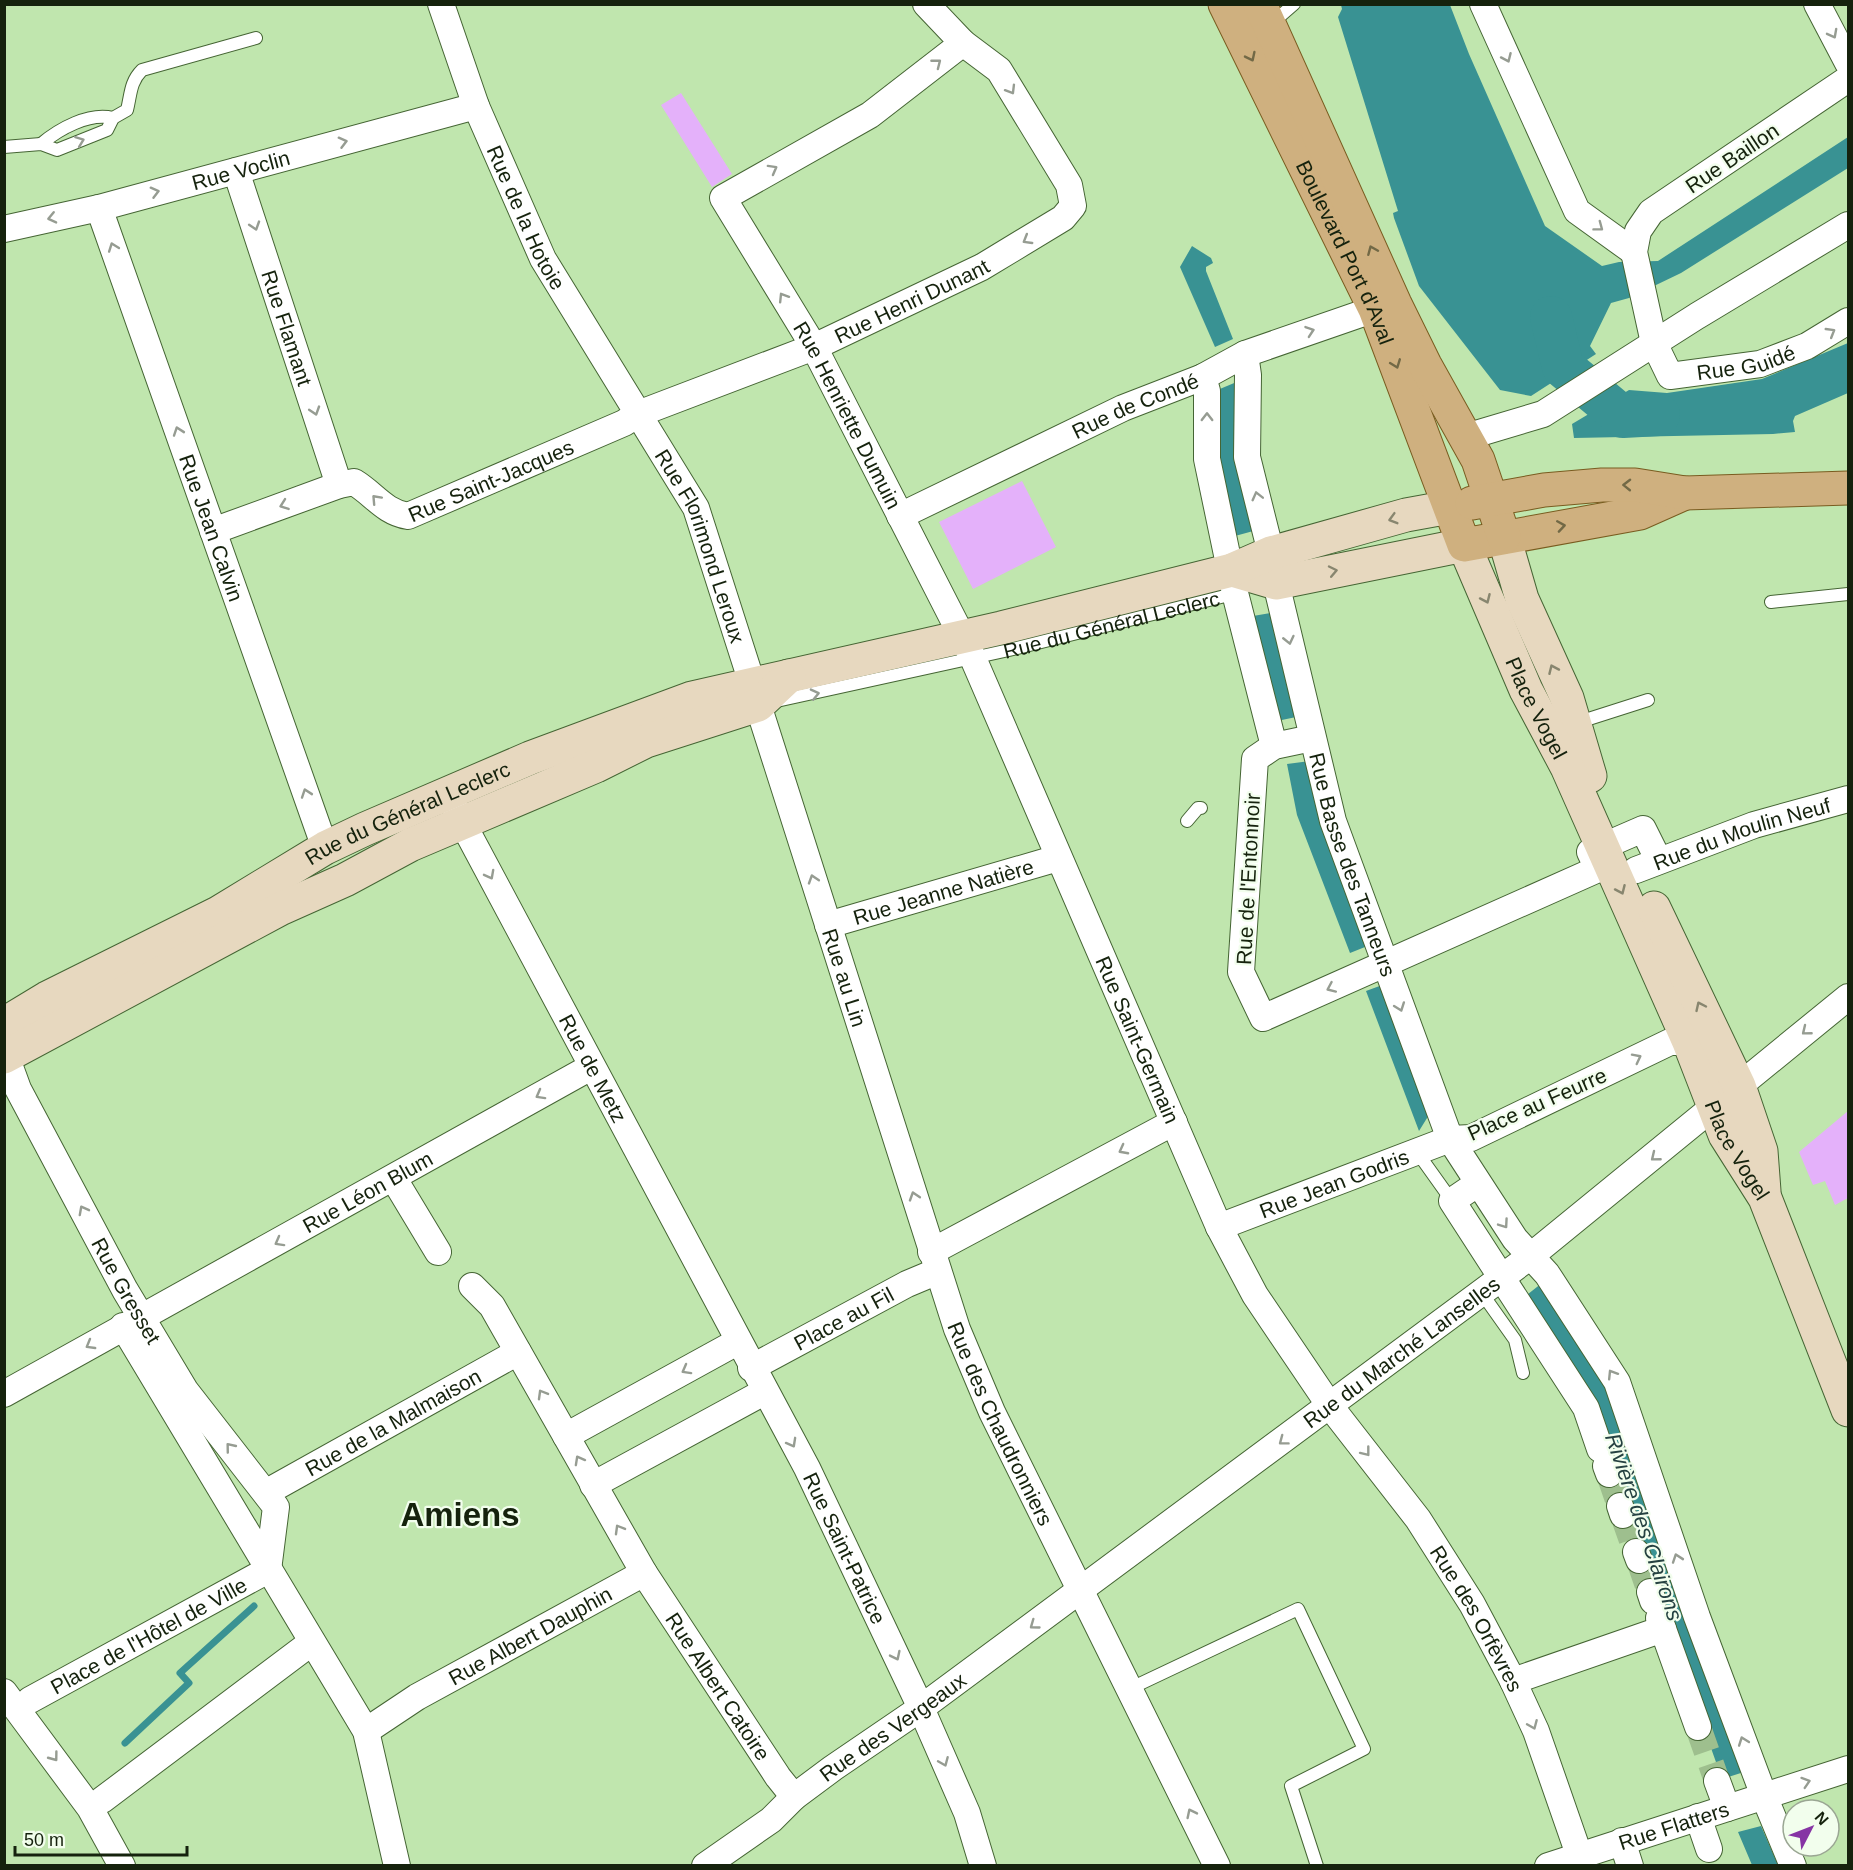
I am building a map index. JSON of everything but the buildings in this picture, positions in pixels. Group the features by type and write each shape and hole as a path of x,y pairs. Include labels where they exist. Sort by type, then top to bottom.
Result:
{"main road":[{"name":"Boulevard Port d'Aval","path":"1225,4 1375,309 1464,545"},
{"name":"Boulevard Port d'Aval","path":"1275,11 1395,304 1425,365 1466,437 1492,499 1504,537"},
{"path":"1428,450 1466,437"},
{"path":"1450,507 1544,490 1602,485 1635,485 1685,493 1845,485"},
{"path":"1464,545 1640,513 1685,493"},
{"name":"Rue du Général Leclerc","path":"1252,580 1406,515 1450,507"},
{"name":"Place Vogel","path":"1504,537 1522,599 1567,698 1572,724 1604,811 1611,842 1725,1135 1765,1198"},
{"name":"Rue du Général Leclerc","path":"52,1013 325,848 596,766 646,741 755,694 789,676 967,647 1252,580 1464,545"},
{"name":"Place Vogel","path":"1464,545 1526,690 1567,767 1611,842 1647,864 1739,1086 1761,1151 1765,1198"},
{"name":"Rue du Général Leclerc","path":"52,1013 345,880 418,842 454,809 692,698 755,694"},
{"path":"5,1056 8,1013 52,1013"},
{"path":"5,1056 52,1013"},
{"path":"1765,1198 1848,1410"}],"street":[{"name":"Rue de la Hotoie","path":"441,4 476,106 543,259 638,414"},
{"path":"926,4 963,43"},
{"path":"1483,4 1577,211 1634,252 1654,343"},
{"path":"1817,4 1848,63"},
{"name":"Rue Henriette Dumuin","path":"963,43 870,114 723,198 814,346 967,647"},
{"name":"Rue Henri Dunant","path":"638,414 814,346 982,267 1063,219 1073,206 1069,184 999,70 963,43"},
{"name":"Rue Baillon","path":"1634,252 1638,231 1651,212 1848,79"},
{"name":"Rue Voclin","path":"4,229 99,207 476,106"},
{"name":"Rue Flamant","path":"236,171 339,485"},
{"name":"Rue Jean Calvin","path":"99,207 325,848"},
{"path":"1466,437 1543,414 1654,343 1848,225"},
{"name":"Rue de Condé","path":"900,516 1123,408 1203,377 1250,352 1375,309"},
{"name":"Rue Guidé","path":"1654,343 1670,375 1760,364 1807,346 1848,321"},
{"path":"1250,352 1247,457 1252,580 1274,746 1312,738"},
{"path":"1203,377 1207,391 1208,459 1252,580"},
{"name":"Rue Saint-Jacques","path":"213,531 339,485 354,482 368,490 380,504 394,514 408,516 624,423 638,414"},
{"name":"Rue Florimond Leroux","path":"638,414 696,508 755,694"},
{"name":"Rue Basse des Tanneurs","path":"1252,580 1312,738 1333,821 1450,1139"},
{"name":"Rue Saint-Germain","path":"967,647 1220,1227 1255,1295 1330,1406"},
{"name":"Rue au Lin","path":"755,694 934,1261"},
{"name":"Rue de l'Entonnoir","path":"1274,746 1255,759 1244,809 1241,972 1263,1018 1384,963"},
{"name":"Rue du Moulin Neuf","path":"1647,864 1754,825 1848,799"},
{"name":"Rue de Metz","path":"454,809 751,1368"},
{"path":"1384,963 1468,929 1598,869 1590,852 1611,842"},
{"name":"Rue Jeanne Natière","path":"828,925 1058,858"},
{"name":"Rue du Marché Lanselles","path":"1081,1590 1532,1255 1848,997"},
{"name":"Place au Feurre","path":"1689,1042 1670,1042 1471,1138 1450,1139 1477,1184 1515,1239 1532,1255 1617,1382 1697,1617 1764,1796 1793,1866"},
{"name":"Rue Gresset","path":"5,1056 132,1321 242,1527"},
{"name":"Rue Léon Blum","path":"4,1394 132,1321 394,1179 591,1067"},
{"name":"Place au Fil","path":"751,1368 907,1284 934,1261 1174,1122"},
{"name":"Rue Jean Godris","path":"1220,1227 1450,1139"},
{"path":"394,1179 438,1252"},
{"path":"1477,1184 1448,1204 1502,1277 1586,1408 1605,1463"},
{"name":"Rue des Chaudronniers","path":"934,1261 957,1329 992,1412 1217,1866"},
{"name":"Rue Albert Catoire","path":"472,1286 492,1306 644,1574 778,1777 794,1797"},
{"name":"Rue Gresset","path":"132,1321 272,1500"},
{"path":"566,1436 737,1342"},
{"name":"Rue de la Malmaison","path":"272,1500 518,1352"},
{"name":"Rue Saint-Patrice","path":"751,1368 807,1468 921,1708 966,1814 983,1866"},
{"path":"593,1485 764,1392"},
{"name":"Rue des Orfèvres","path":"1330,1406 1418,1519 1472,1604 1514,1681 1536,1731 1581,1860"},
{"name":"Place de l'Hôtel de Ville","path":"268,1570 272,1500"},
{"name":"Place de l'Hôtel de Ville","path":"242,1527 366,1731 398,1866"},
{"name":"Place de l'Hôtel de Ville","path":"122,1866 96,1804 18,1701 268,1570"},
{"name":"Rue Albert Dauphin","path":"366,1731 417,1697 644,1574"},
{"name":"Rue des Vergeaux","path":"705,1866 771,1820 794,1797 921,1708 1081,1590"},
{"path":"1514,1681 1656,1610 1698,1727"},
{"path":"96,1804 312,1642"},
{"name":"Rue Flatters","path":"1548,1866 1581,1860 1622,1841 1848,1769"},
{"path":"1717,1781 1727,1808"},
{"path":"1698,1817 1709,1849"},
{"path":"1622,1841 1630,1866"}],"lane":[{"path":"4,147 41,144 57,150 107,130 112,118 127,110 129,90 135,77 142,70 256,38"},
{"path":"41,144 65,128 102,115 112,118"},
{"path":"1771,602 1848,594"},
{"name":"Rue du Général Leclerc","path":"755,694 967,647"},
{"path":"487,798 570,765 668,719 692,698"},
{"path":"1572,724 1648,700"},
{"path":"1187,821 1198,808 1201,808"},
{"path":"170,952 286,892"},
{"path":"1417,1152 1448,1204"},
{"path":"1481,1292 1515,1340 1523,1373"},
{"path":"1130,1689 1298,1609 1364,1749 1291,1786 1317,1866"}],"shaded area":[{"path":"681,93 732,174 712,187 661,105"},
{"path":"1022,481 1056,547 973,589 939,522"},
{"path":"1848,1111 1848,1198 1835,1205 1825,1181 1813,1185 1799,1152"}],"water":[{"path":"1341,5 1450,5 1469,54 1545,226 1602,266 1619,262 1658,261 1848,137 1848,168 1681,273 1629,298 1611,303 1590,346 1596,354 1531,396 1500,390 1419,286 1394,218 1393,213 1398,211 1338,17 1342,9"},
{"path":"1192,246 1211,258 1213,263 1206,267 1206,271 1233,339 1215,347 1180,267"},
{"path":"1848,343 1848,393 1795,416 1793,421 1795,432 1574,438 1572,424 1629,390 1667,393 1762,379"},
{"path":"1239,381 1257,530 1235,536 1217,463 1215,391"},
{"path":"1276,612 1301,716 1277,721 1253,616"},
{"path":"1310,761 1370,945 1350,953 1297,815 1287,764"},
{"path":"1385,984 1432,1110 1419,1131 1366,991"},
{"name":"Rivière des Clairons","path":"1542,1283 1605,1385 1744,1772 1722,1779 1613,1472 1523,1298"},
{"path":"1761,1826 1778,1865 1752,1865 1738,1832"}],"waterway":[{"path":"1551,317 1563,367 1623,417 1659,415"},
{"path":"125,1743 189,1683 180,1673 254,1606"}],"tunnel":[{"path":"1609,1474 1620,1506"},
{"path":"1623,1515 1636,1552"},
{"path":"1639,1560 1650,1592"},
{"path":"1698,1727 1717,1781"}],"district":[{"name":"Amiens","path":"460,1514"}]}
